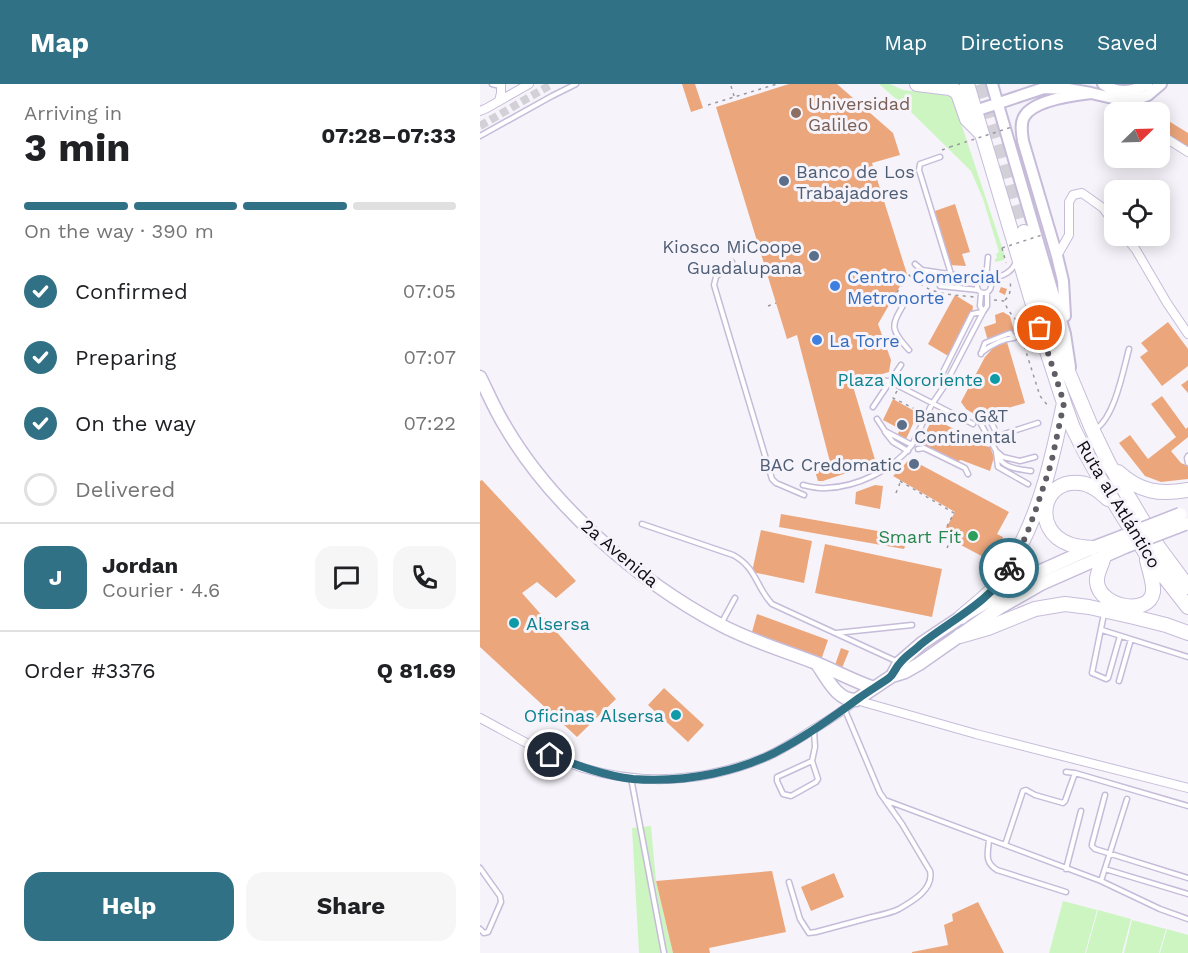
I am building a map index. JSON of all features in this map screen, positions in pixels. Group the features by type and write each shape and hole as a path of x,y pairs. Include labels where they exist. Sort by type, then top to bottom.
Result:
{"highway":[{"path":"917,84 950,88 956,91 967,119 981,133"},
{"name":"Ruta al Atlántico","path":"967,84 1064,403 1084,452 1145,552 1188,608"},
{"name":"Ruta al Atlántico","path":"1024,232 1062,357 1093,430 1109,464 1159,548 1186,584"},
{"path":"960,617 990,592 998,574 1026,536 1051,464 1064,403"},
{"path":"1109,464 1130,483 1148,490 1163,492 1188,490"},
{"path":"1092,548 1071,545 1052,533 1045,516 1045,507 1049,498 1060,487 1081,483 1100,492 1116,506"},
{"path":"1104,556 1096,580 1102,596 1120,606 1136,606 1147,603 1153,592 1145,552"},
{"path":"960,636 1048,606 1076,605 1166,625 1188,633"}],"main road":[{"name":"Ruta al Atlántico","path":"992,84 1065,334 1072,383"},
{"path":"1103,84 1123,91 1138,89 1147,84"},
{"path":"975,111 1049,86 1121,100 1132,100 1148,95 1161,84"},
{"path":"1065,334 1063,281 1023,141 1022,128 1024,117 1039,106 1060,98 1091,93"},
{"name":"2a Avenida","path":"480,377 506,427 534,468 574,514 648,578 675,598 720,625 874,688"},
{"path":"892,676 899,663 922,643 960,617 1036,573 1092,548 1123,542 1185,518"},
{"path":"816,663 840,695 850,701 856,700 892,676 905,672 999,608 1041,584 1104,556 1123,542"}],"street":[{"path":"480,111 529,84"},
{"path":"499,101 501,85"},
{"path":"1170,141 1188,152"},
{"path":"1057,256 1069,235 1069,202 1074,195 1082,193 1104,209"},
{"path":"1133,246 1188,334"},
{"path":"480,718 550,755 584,768 631,778 664,780 704,775 764,758 787,747 845,710 856,700 976,734 1188,788"}],"lane":[{"path":"492,84 501,85"},
{"path":"480,136 576,84"},
{"path":"940,157 921,164 919,170 951,274"},
{"path":"983,312 977,285 985,279 988,257"},
{"path":"915,264 922,270 985,279 1010,272 1018,257"},
{"path":"732,262 716,277 714,285 772,479 804,495"},
{"path":"803,485 826,488 859,481 883,470 908,451 987,306 987,293 991,287 985,279"},
{"path":"940,285 987,293"},
{"path":"906,300 894,322 896,335 909,350"},
{"path":"945,385 942,374 972,314 983,312"},
{"path":"981,354 997,342 1014,338"},
{"path":"1093,430 1101,424 1115,402 1129,349"},
{"path":"873,407 901,365"},
{"path":"867,385 882,380 891,382 931,406 973,424"},
{"path":"876,419 893,442 908,451"},
{"path":"991,422 998,436 1038,423"},
{"path":"981,424 1001,462 1012,468 1031,471"},
{"path":"885,431 912,445"},
{"path":"918,448 924,447 965,468 968,474"},
{"path":"996,451 1003,457 1020,461 1035,457"},
{"path":"996,451 998,467 1028,484"},
{"path":"1188,456 1188,463"},
{"path":"642,524 743,560 772,604 899,663"},
{"path":"720,625 735,598"},
{"path":"1105,610 1091,672 1106,679 1110,675 1120,636"},
{"path":"835,633 912,625"},
{"path":"1102,630 1188,657"},
{"path":"1119,681 1131,639"},
{"path":"789,882 800,919 809,933 897,910 920,895 930,881 930,871 876,786 845,710"},
{"path":"812,760 777,777 783,794 791,796 818,779 812,760 815,747 814,729"},
{"path":"1066,772 1188,806"},
{"path":"1005,845 1023,791 1026,790 1063,803 1075,773"},
{"path":"631,778 664,953"},
{"path":"1105,795 1092,846 1109,854 1188,878"},
{"path":"1101,882 1127,799"},
{"path":"884,800 1101,882 1188,919"},
{"path":"1066,869 1081,811"},
{"path":"989,840 987,860 990,866 1066,892"},
{"path":"480,868 500,896 501,902 488,933 480,929"},
{"path":"1105,869 1188,894"}],"path":[{"path":"708,105 777,84"},
{"path":"731,86 735,97"},
{"path":"759,90 760,94"},
{"path":"949,147 1012,127"},
{"path":"1004,301 1008,298 1010,290 1010,272 1001,248 1042,234"},
{"path":"768,306 776,303"},
{"path":"899,386 893,398 897,401 919,411 924,404 931,406"},
{"path":"896,493 901,481 954,513 942,536 951,540 947,548"}],"green space":[{"path":"879,84 890,84 903,90 951,97 1005,256 1004,260 995,262 996,254 999,252 983,199 971,171"},
{"path":"651,826 656,881 673,953 639,953 632,828"},
{"path":"1063,901 1097,910 1085,953 1049,953"},
{"path":"1098,910 1131,919 1122,953 1086,953"},
{"path":"1132,920 1166,929 1159,953 1124,953"},
{"path":"1167,929 1188,935 1188,953 1160,953"}],"building":[{"path":"682,84 695,84 703,108 691,112"},
{"name":"Centro Comercial Metronorte","path":"789,84 837,84 893,133 900,155 872,163 907,274 878,324 891,360 889,372 852,383 876,463 823,481 818,481 814,468 830,462 797,335 787,339 716,107"},
{"path":"1170,122 1188,133 1188,148 1170,136"},
{"path":"955,204 970,252 962,254 966,266 949,265 932,212"},
{"path":"1001,287 1007,289 1005,295 999,292"},
{"path":"955,295 973,306 972,314 950,357 928,344"},
{"path":"1003,312 1010,316 1014,331 988,341 984,327 996,323 995,315"},
{"path":"1168,322 1188,349 1188,366 1162,386 1140,357 1148,351 1141,343"},
{"name":"Plaza Nororiente","path":"1007,342 1025,403 977,416 966,409 961,402 985,357 994,347"},
{"path":"1188,380 1188,393 1181,385"},
{"path":"1162,396 1186,429 1188,427 1188,437 1171,451 1181,463 1188,466 1188,479 1161,482 1145,476 1119,443 1130,435 1148,459 1176,437 1151,404"},
{"name":"Banco G&T Continental","path":"893,399 918,413 901,450 893,446 900,429 883,420"},
{"path":"933,418 971,438 975,435 982,437 985,446 990,447 994,457 990,471 961,460 955,462 920,443"},
{"path":"910,459 1009,512 997,534 1003,537 991,561 942,535 955,512 893,476"},
{"name":"Alsersa","path":"482,480 576,581 556,598 537,582 522,593 616,699 577,737 480,647 480,481"},
{"path":"875,485 883,486 880,509 855,504 856,492"},
{"path":"781,514 878,531 905,546 904,549 779,527"},
{"path":"761,530 812,541 804,583 752,572"},
{"path":"825,544 942,569 932,617 815,593"},
{"path":"757,614 828,640 821,660 752,632"},
{"path":"841,648 849,651 842,668 835,665"},
{"name":"Oficinas Alsersa","path":"664,688 704,725 688,742 648,705"},
{"path":"772,871 786,932 709,948 710,953 673,953 656,881"},
{"path":"834,873 844,897 811,911 801,887"},
{"path":"978,902 1004,953 912,953 948,945 944,925 953,921 952,914"}],"tunnel":[{"path":"480,126 552,84"},
{"path":"981,84 1024,232"}],"way so far":[{"path":"1009,568 1026,536 1051,464 1064,403 1040,328"}],"place":[{"name":"Universidad Galileo","path":"796,113"},
{"name":"Banco de Los Trabajadores","path":"784,181"},
{"name":"Kiosco MiCoope Guadalupana","path":"814,256"},
{"name":"Centro Comercial Metronorte","path":"835,286"},
{"name":"La Torre","path":"817,340"},
{"name":"Plaza Nororiente","path":"995,379"},
{"name":"Banco G&T Continental","path":"902,425"},
{"name":"BAC Credomatic","path":"914,464"},
{"name":"Smart Fit","path":"973,536"},
{"name":"Alsersa","path":"514,623"},
{"name":"Oficinas Alsersa","path":"676,715"}],"route":[{"path":"550,755 584,768 631,778 664,780 713,773 764,758 787,747 845,710 892,676 899,663 990,592 1009,568"}]}
